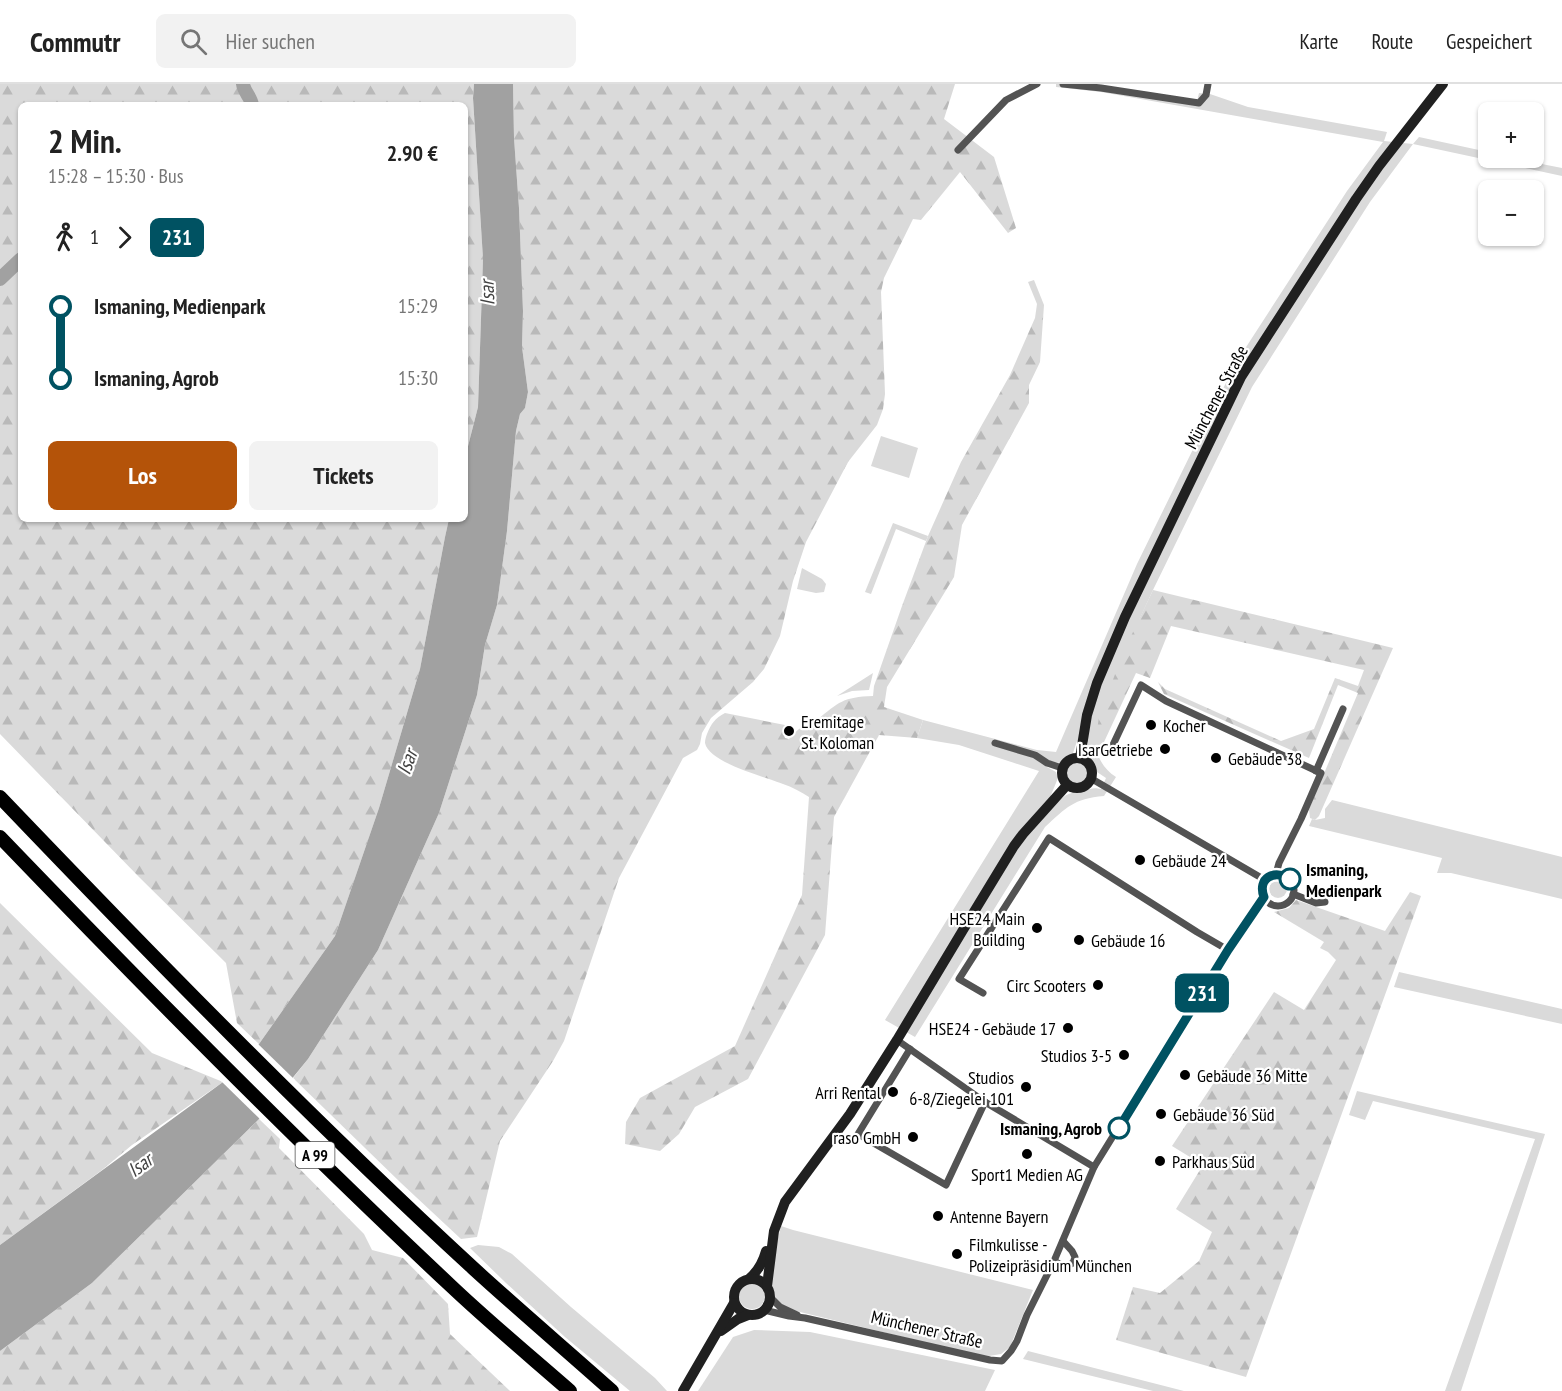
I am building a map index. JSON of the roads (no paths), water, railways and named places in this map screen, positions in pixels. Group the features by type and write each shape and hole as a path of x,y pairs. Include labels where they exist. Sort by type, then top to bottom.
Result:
{"highway":[{"name":"A 99","path":"0,796 198,1002 335,1137 472,1267 612,1391"},
{"name":"A 99","path":"0,837 179,1021 318,1159 452,1287 570,1391"}],"main road":[{"name":"Münchener Straße","path":"1080,758 1087,715 1125,617 1241,377 1356,199 1443,84"},
{"path":"1080,758 1086,760 1091,766 1092,779 1082,788 1073,789 1063,780 1062,768 1069,760 1080,758"},
{"path":"683,1391 734,1303 736,1287 740,1282 750,1278 762,1262 785,1202 850,1114 1014,846 1067,785"},
{"path":"718,1333 738,1319 759,1313 767,1307 772,1237"},
{"path":"750,1278 760,1280 769,1292"},
{"path":"734,1303 737,1308 748,1315"}],"street":[{"path":"958,150 1006,100 1037,84"},
{"path":"1062,84 1199,104 1206,95 1208,84"},
{"path":"1112,747 1141,685 1166,701 1320,773 1276,874"},
{"path":"1316,771 1343,709"},
{"path":"995,743 1035,755 1047,763 1062,768"},
{"path":"1092,779 1265,880"},
{"path":"983,993 958,979 1049,838 1228,950"},
{"path":"1276,874 1290,879 1293,894 1288,902 1276,905 1264,897 1262,886 1265,880 1276,874"},
{"path":"1293,894 1316,903 1325,902"},
{"name":"Münchener Straße","path":"764,1310 1002,1361 1017,1341 1094,1167 1228,950 1264,897"},
{"path":"897,1040 985,1102 1094,1167"},
{"path":"910,1049 858,1134 946,1185 985,1102"},
{"path":"1054,1261 1062,1266 1073,1263 1075,1257 1063,1240"},
{"name":"Münchener Straße","path":"769,1292 780,1307 805,1318"}],"water":[{"name":"Isar","path":"474,84 513,84 523,311 522,347 528,392 525,408 520,414 516,431 507,531 497,605 485,645 477,695 439,813 378,950 308,1059 259,1119 92,1283 0,1351 0,1245 223,1082 259,1044 335,936 379,808 420,669 448,522 468,522 468,446 478,407 483,259"}],"waterway":[{"path":"243,84 251,102"},
{"path":"0,279 18,262"}],"place":[{"name":"Kocher","path":"1151,725"},
{"name":"Eremitage St. Koloman","path":"789,731"},
{"name":"IsarGetriebe","path":"1165,749"},
{"name":"Gebäude 38","path":"1216,758"},
{"name":"Gebäude 24","path":"1140,860"},
{"name":"Ismaning, Medienpark","path":"1290,879"},
{"name":"HSE24 Main Building","path":"1037,928"},
{"name":"Gebäude 16","path":"1079,940"},
{"name":"Circ Scooters","path":"1098,985"},
{"name":"HSE24 - Gebäude 17","path":"1068,1028"},
{"name":"Studios 3-5","path":"1124,1055"},
{"name":"Gebäude 36 Mitte","path":"1185,1075"},
{"name":"Studios 6-8/Ziegelei 101","path":"1026,1087"},
{"name":"Arri Rental","path":"893,1092"},
{"name":"Gebäude 36 Süd","path":"1161,1114"},
{"name":"Ismaning, Agrob","path":"1119,1128"},
{"name":"raso GmbH","path":"913,1137"},
{"name":"Sport1 Medien AG","path":"1027,1154"},
{"name":"Parkhaus Süd","path":"1160,1161"},
{"name":"Antenne Bayern","path":"938,1216"},
{"name":"Filmkulisse - Polizeipräsidium München","path":"957,1254"}]}
